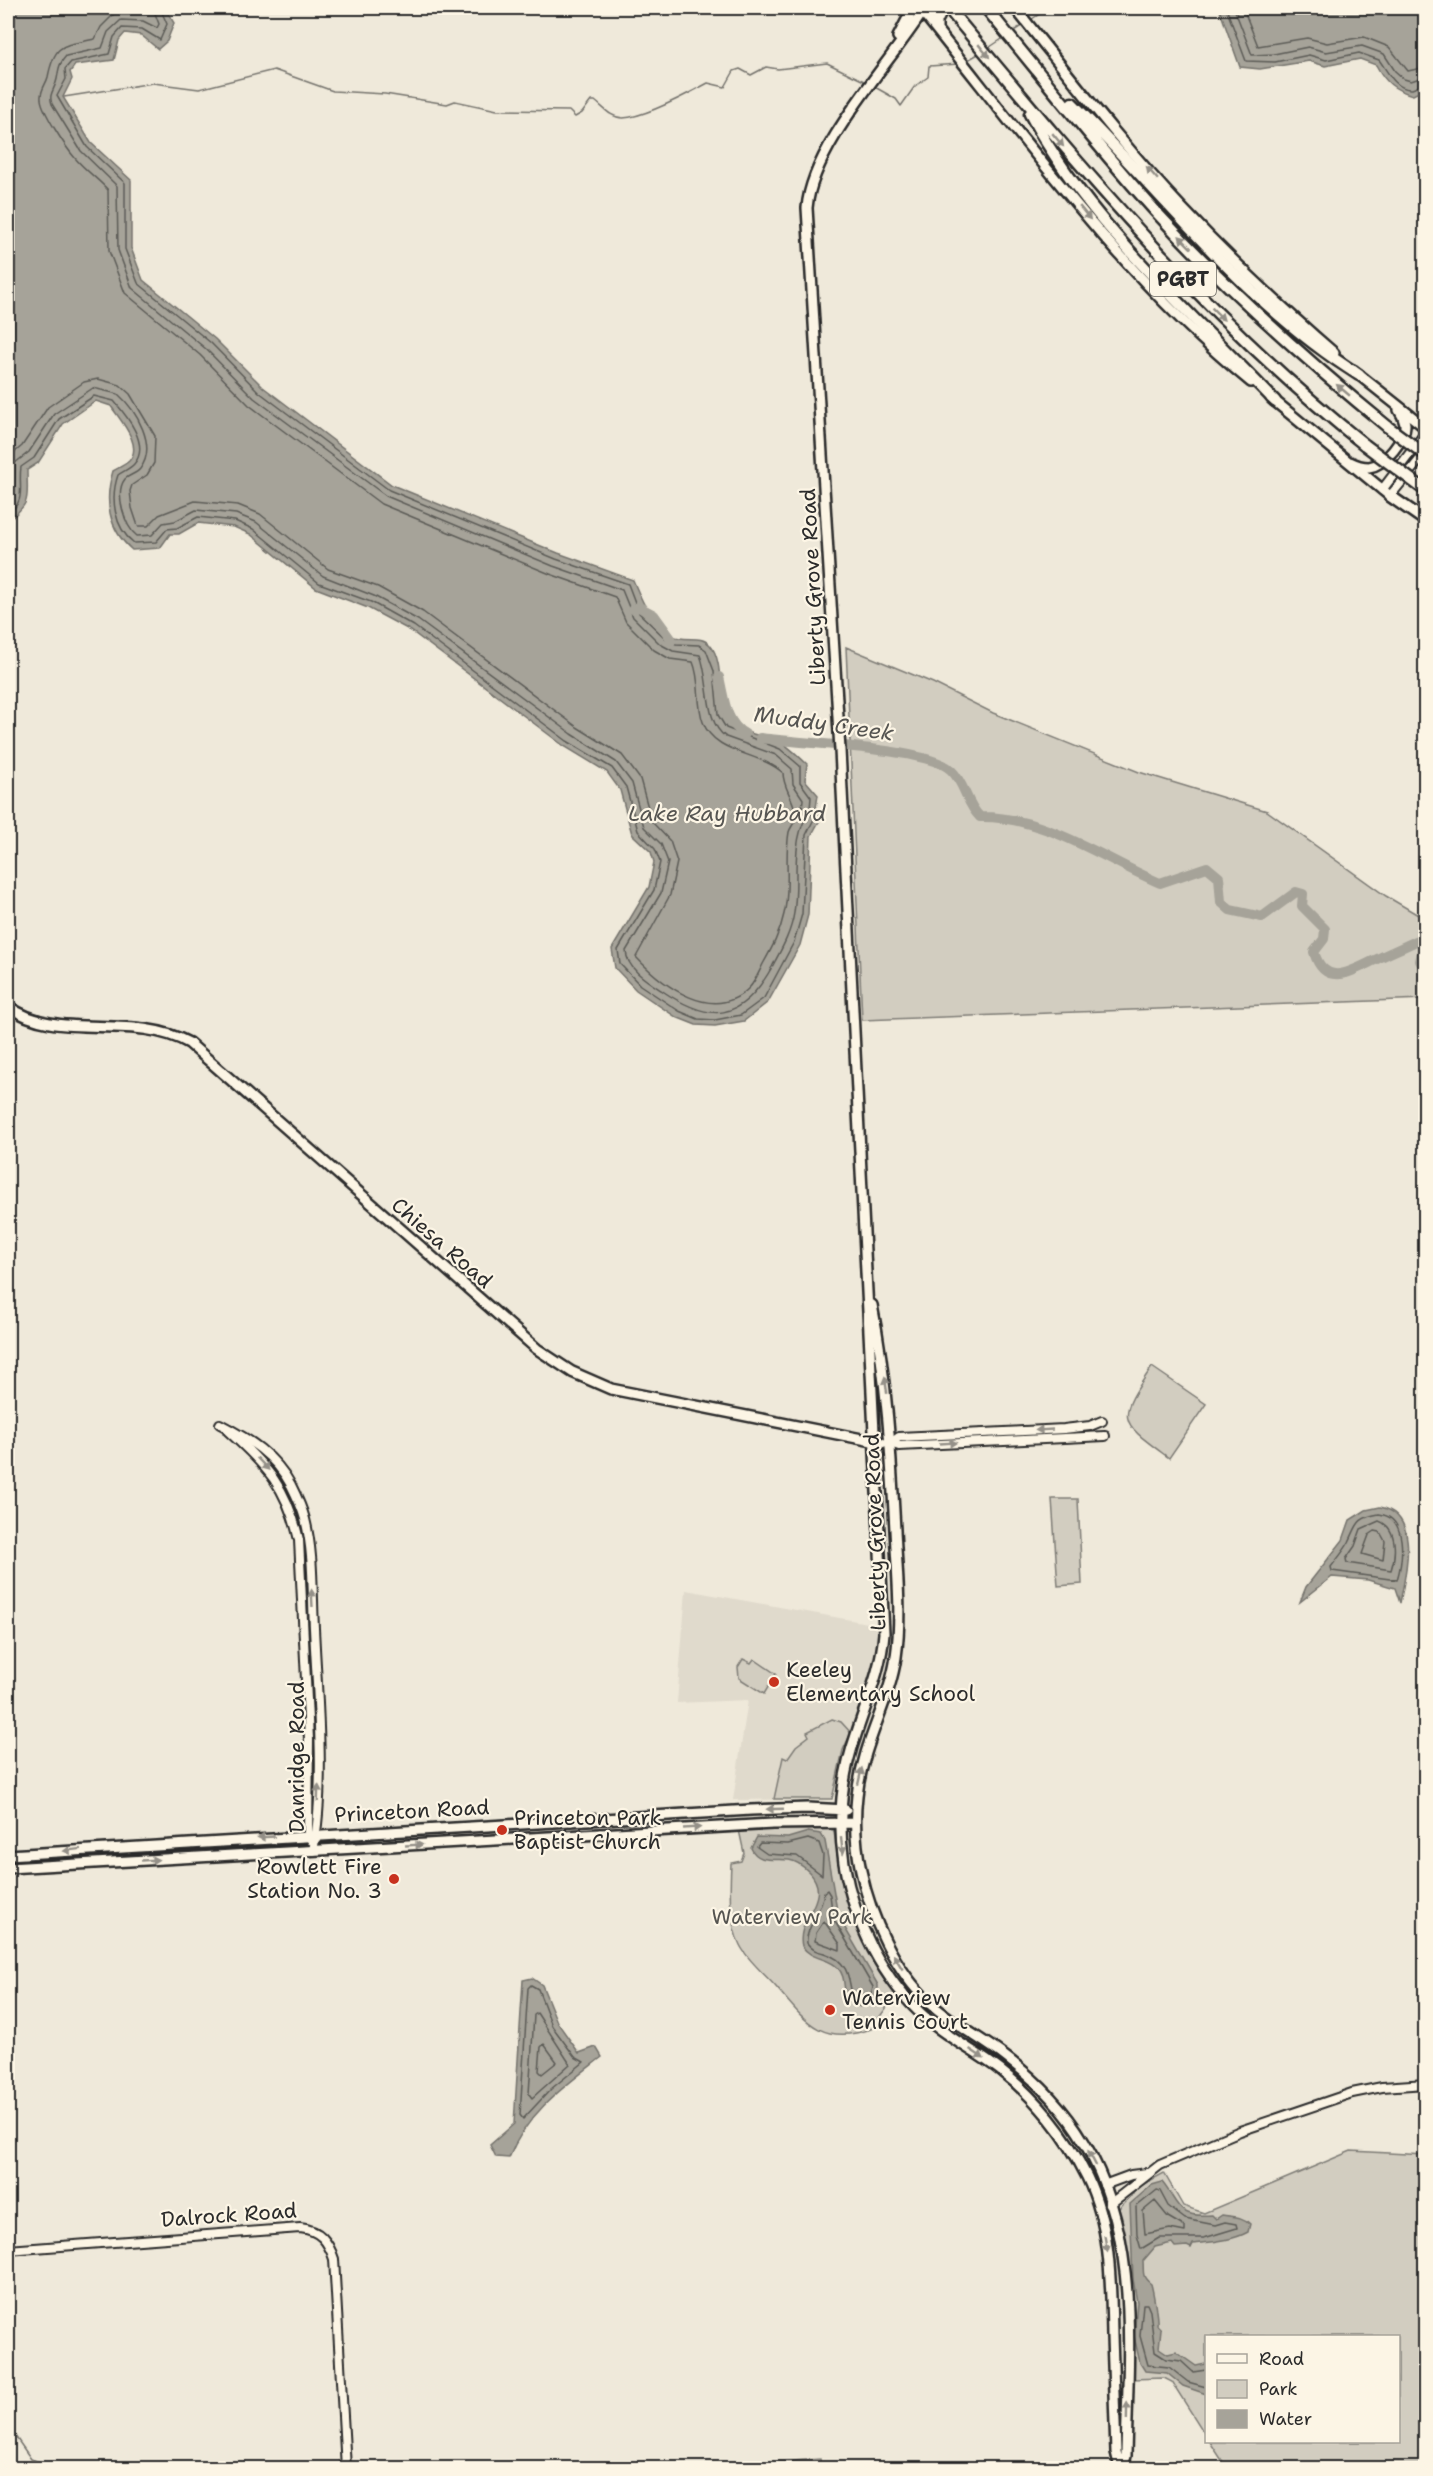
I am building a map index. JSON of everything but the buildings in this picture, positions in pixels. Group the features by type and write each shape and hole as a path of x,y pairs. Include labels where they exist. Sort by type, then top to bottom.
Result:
{"highway":[{"name":"PGBT","path":"946,8 1101,191 1186,282 1274,370 1365,445 1425,490"},
{"name":"PGBT","path":"986,8 1124,176 1206,264 1301,354 1388,427 1425,453"},
{"path":"1020,95 1042,136 1096,211 1275,401"},
{"path":"1058,96 1068,100 1239,277 1295,330 1359,375"},
{"path":"1386,493 1425,521"}],"main road":[{"name":"Liberty Grove Road","path":"889,55 913,8"},
{"path":"939,32 937,21 946,8"},
{"path":"1015,8 1181,206 1293,317 1425,430"},
{"name":"Liberty Grove Road","path":"922,9 877,73 819,166 808,191 807,208 838,717 884,1633 876,1682 848,1761 839,1822 851,1893 866,1937 882,1966 924,2016 1000,2069 1040,2106 1063,2136 1088,2178 1105,2237 1110,2268 1116,2452 1121,2469"},
{"path":"922,9 1088,218 1131,266 1225,361 1386,493"},
{"path":"1342,459 1371,467 1381,462 1393,450 1404,432 1403,417 1397,406"},
{"name":"Chiesa Road","path":"8,1006 21,1015 48,1023 118,1025 161,1030 189,1043 537,1349 572,1372 611,1389 876,1443 891,1443"},
{"name":"Liberty Grove Road","path":"867,1284 887,1387 899,1593 896,1656 890,1689 865,1757 855,1811 854,1822 867,1896 883,1935 914,1987 942,2013 1007,2058 1042,2090 1084,2142 1104,2185 1120,2240 1128,2297 1126,2456 1121,2469"},
{"name":"Princeton Road","path":"8,1855 751,1810 855,1811"},
{"path":"649,1817 653,1831"},
{"name":"Princeton Road","path":"8,1868 653,1831 854,1822"},
{"path":"385,1831 386,1846"}],"street":[{"path":"1386,493 1425,430"},
{"path":"1386,493 1425,453"},
{"path":"1102,1421 1090,1426 1064,1429 899,1437 891,1443 898,1446 1105,1436"},
{"name":"Danridge Road","path":"313,1835 319,1762 311,1568 305,1517 287,1479 265,1452 253,1441 220,1424 265,1465 276,1480 293,1515 300,1540 313,1851"},
{"path":"1110,2204 1160,2165 1240,2131 1352,2093 1382,2087 1425,2084"},
{"path":"1104,2185 1131,2175 1147,2173"},
{"name":"Dalrock Road","path":"8,2250 300,2228 317,2232 326,2240 333,2259 346,2469"}],"shaded area":[{"name":"Keeley Elementary School","path":"686,1590 878,1625 875,1665 859,1716 843,1750 832,1799 733,1800 748,1700 677,1703"}],"green space":[{"path":"846,647 933,683 993,713 1139,772 1267,811 1386,896 1425,919 1425,999 862,1020"},
{"path":"1152,1367 1206,1404 1169,1458 1140,1436 1128,1419 1132,1399"},
{"path":"1052,1499 1078,1499 1082,1584 1058,1586"},
{"path":"743,1659 751,1663 754,1659 776,1674 764,1694 739,1678 738,1667"},
{"path":"832,1719 841,1722 851,1733 843,1750 832,1799 774,1799 783,1757 787,1759 796,1746 809,1736 807,1732"},
{"name":"Waterview Park","path":"787,1827 833,1828 843,1883 859,1932 872,1958 897,1993 871,2029 839,2034 816,2027 796,2010 752,1962 743,1951 736,1936 733,1926 730,1883 731,1863 741,1861 744,1853 739,1830"},
{"path":"1351,2151 1425,2155 1425,2468 1227,2468 1211,2443 1400,2443 1400,2335 1205,2335 1205,2434 1172,2382 1164,2378 1131,2379 1116,2211 1142,2185 1164,2173 1183,2206 1204,2213"},
{"path":"820,2459 821,2468 694,2468"}],"water":[{"name":"Lake Ray Hubbard","path":"8,8 165,8 174,23 167,41 158,49 141,35 125,33 119,40 114,60 75,65 70,72 72,79 63,97 91,143 131,180 131,248 143,280 215,339 263,387 392,485 558,553 633,580 650,615 663,630 680,638 700,639 710,645 718,664 723,709 731,724 736,728 782,743 807,764 805,780 818,795 816,808 821,818 811,836 808,915 800,945 768,1002 744,1021 715,1026 696,1025 676,1017 636,990 615,968 612,949 649,887 654,862 651,852 632,834 620,790 607,772 564,746 411,631 368,608 316,588 250,534 234,527 198,523 179,534 170,534 160,548 132,550 124,542 113,523 109,493 113,471 129,461 134,447 129,432 111,406 96,401 63,424 38,463 27,470 25,504 8,521"},
{"path":"1219,8 1425,8 1425,89 1413,95 1400,91 1387,81 1376,65 1360,59 1325,66 1309,61 1260,69 1240,67"},
{"path":"1380,1507 1393,1512 1402,1521 1406,1534 1407,1562 1400,1603 1395,1588 1368,1580 1332,1577 1300,1602 1306,1587 1343,1540 1350,1520 1366,1510"},
{"path":"808,1832 821,1834 825,1841 838,1916 878,1985 878,1994 869,2004 860,2007 848,2000 843,1976 838,1968 810,1954 802,1946 801,1936 816,1900 816,1882 809,1872 797,1863 789,1860 762,1858 751,1848 757,1837 788,1838"},
{"path":"532,1978 542,1985 557,2022 579,2053 596,2047 602,2057 548,2101 536,2114 516,2142 509,2158 496,2157 490,2145 514,2124 523,1980"},
{"path":"1162,2182 1185,2212 1212,2215 1216,2219 1222,2215 1237,2217 1250,2224 1248,2232 1242,2235 1193,2244 1191,2248 1175,2247 1172,2243 1155,2247 1143,2261 1144,2276 1151,2284 1157,2325 1161,2329 1159,2348 1168,2354 1176,2352 1196,2366 1205,2364 1205,2394 1183,2386 1167,2373 1145,2371 1140,2363 1134,2336 1137,2302 1133,2279 1130,2204 1152,2185"}],"waterway":[{"path":"1029,21 1041,13 1048,13 1047,8"},
{"path":"1095,8 1106,11 1115,8"},
{"path":"1012,32 1023,25"},
{"path":"987,49 1005,37"},
{"path":"966,61 980,53"},
{"path":"64,97 153,83 199,89 274,70 333,91 385,94 447,104 455,101 497,110 569,111 575,117 582,113 591,101 595,101 611,114 623,118 643,114 708,83 725,87 734,71 740,69 751,75 766,67 778,69 827,63 866,82"},
{"path":"873,86 896,99 901,106 915,86 928,77 929,66 959,64"},
{"name":"Muddy Creek","path":"633,609 639,607 654,615 672,640"},
{"name":"Muddy Creek","path":"719,677 729,716 738,729 745,734"},
{"name":"Muddy Creek","path":"760,738 890,752 917,756 938,763 956,775 975,812 980,817 1027,823 1050,831 1160,883 1207,867 1219,877 1221,902 1230,910 1262,917 1296,892 1303,894 1302,906 1325,929 1324,939 1314,952 1319,963 1332,974 1357,969 1418,940 1424,944 1420,961 1426,971"},
{"path":"8,2426 31,2459 57,2468"}],"place":[{"name":"Keeley Elementary School","path":"774,1682"},
{"name":"Princeton Park Baptist Church","path":"502,1830"},
{"name":"Rowlett Fire Station No. 3","path":"394,1879"},
{"name":"Waterview Tennis Court","path":"830,2010"}]}
